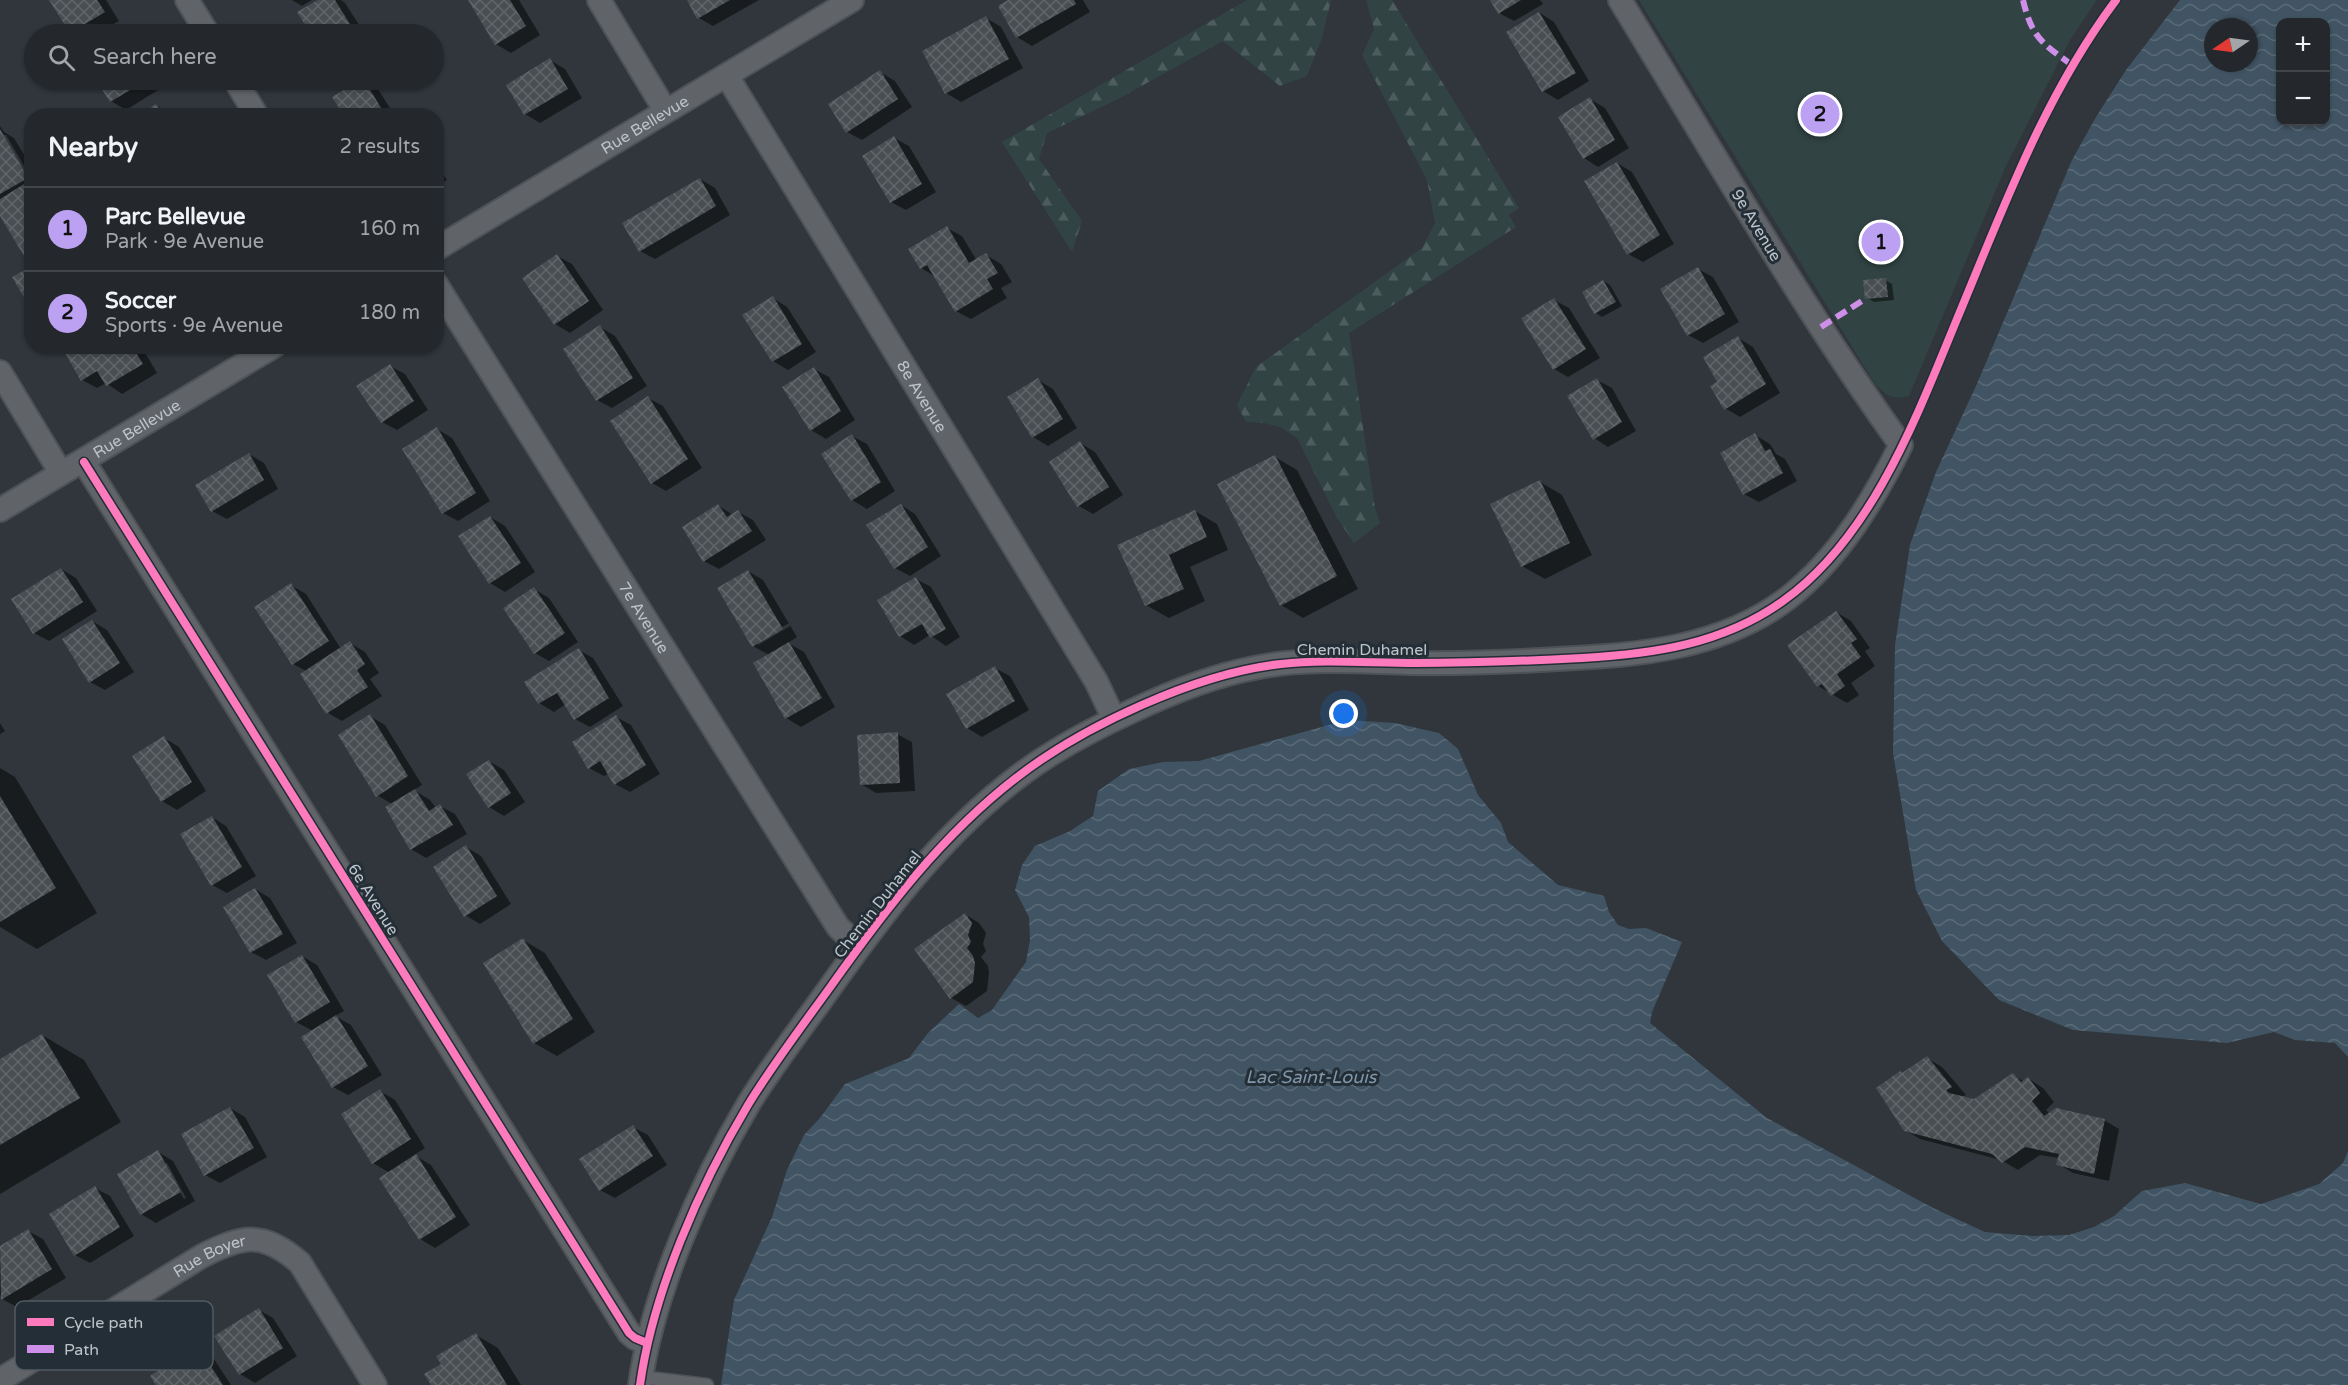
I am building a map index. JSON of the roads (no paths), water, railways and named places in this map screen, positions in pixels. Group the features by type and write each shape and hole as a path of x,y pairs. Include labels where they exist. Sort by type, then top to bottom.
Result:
{"street":[{"path":"187,0 202,24"},
{"path":"599,0 665,110"},
{"name":"Rue Bellevue","path":"444,244 852,0"},
{"name":"9e Avenue","path":"1620,0 1794,284 1862,391 1901,445"},
{"name":"8e Avenue","path":"727,76 1096,681 1114,719"},
{"path":"242,90 252,108"},
{"name":"7e Avenue","path":"444,297 838,927 859,947"},
{"name":"Rue Bellevue","path":"0,510 84,462 261,354"},
{"path":"0,372 61,474"},
{"name":"Chemin Duhamel","path":"641,1381 648,1344 680,1247 724,1148 770,1072 859,947 927,862 985,804 1040,762 1114,719 1160,698 1202,682 1263,666 1341,661 1478,662 1603,657 1673,649 1721,635 1771,610 1790,597 1818,571 1863,515 1901,445"},
{"name":"6e Avenue","path":"84,462 629,1333 648,1344"},
{"name":"Rue Boyer","path":"129,1301 202,1256 234,1241 250,1238 267,1240 285,1250 300,1263 375,1385"},
{"name":"Rue Boyer","path":"0,1380 16,1370"}],"lane":[{"path":"641,1381 706,1385"}],"water":[{"path":"2180,0 2348,0 2348,1057 2335,1043 2295,1040 2274,1032 2227,1043 2073,1030 1999,1000 1942,941 1916,890 1893,753 1895,645 1910,545 1936,472 1976,386 2072,160 2126,70"},
{"name":"Lac Saint-Louis","path":"1347,720 1395,723 1439,733 1458,749 1478,795 1501,823 1508,842 1558,885 1604,896 1609,912 1618,925 1629,929 1646,928 1682,942 1652,1012 1650,1023 1767,1118 1933,1208 1985,1232 2032,1236 2069,1235 2094,1227 2114,1216 2142,1191 2185,1183 2261,1204 2319,1184 2343,1163 2348,1151 2348,1385 721,1385 734,1300 772,1217 787,1170 804,1135 820,1118 845,1084 909,1058 928,1033 959,1004 978,1018 992,1010 1026,962 1030,940 1029,917 1015,890 1022,865 1035,846 1070,831 1093,816 1098,791 1129,769 1163,762 1199,761"}],"place":[{"name":"Soccer","path":"1820,114"},
{"name":"Parc Bellevue","path":"1881,242"}]}
